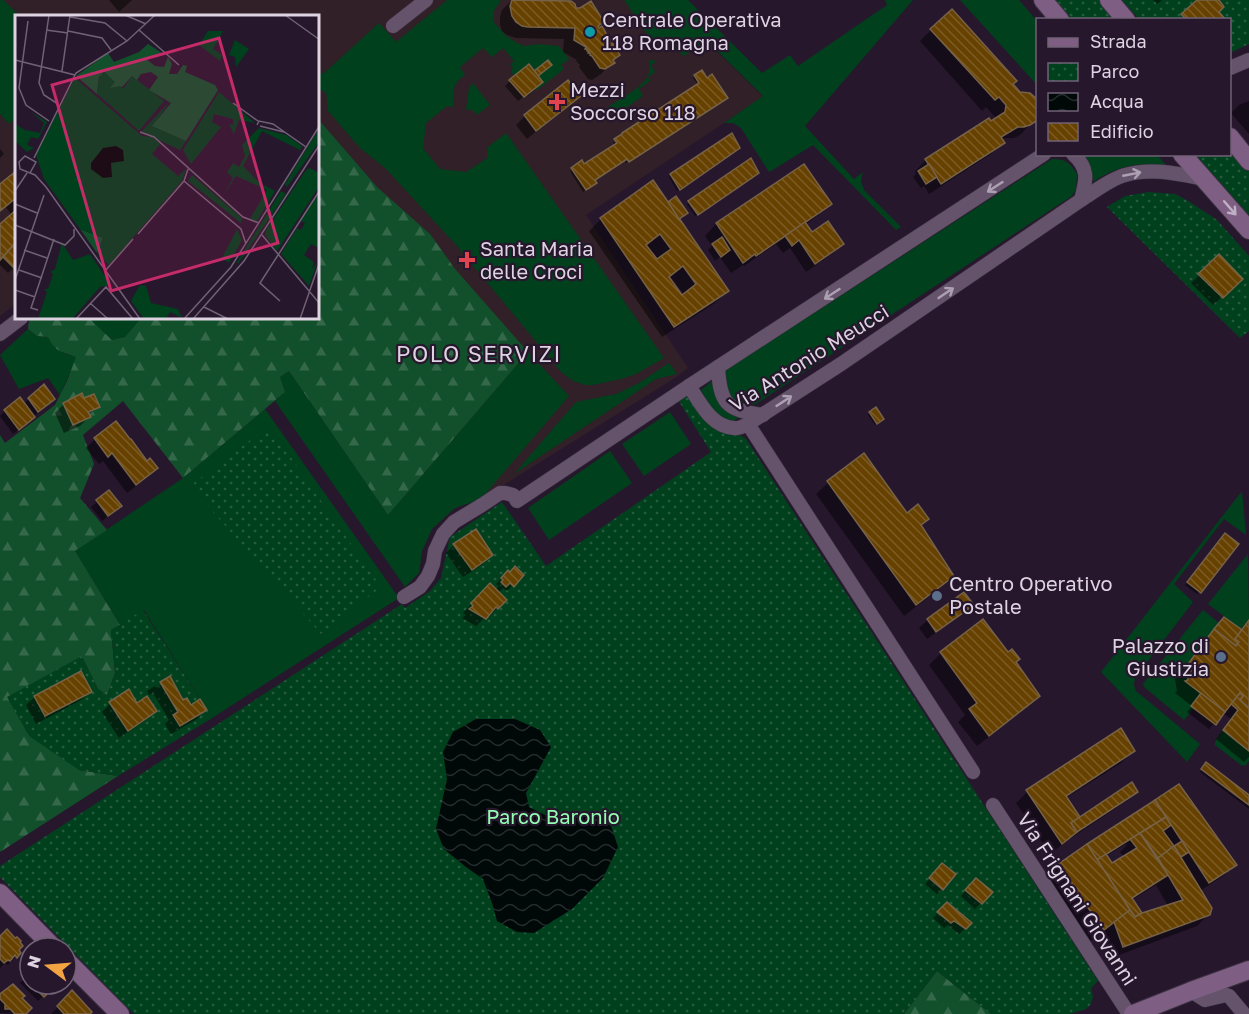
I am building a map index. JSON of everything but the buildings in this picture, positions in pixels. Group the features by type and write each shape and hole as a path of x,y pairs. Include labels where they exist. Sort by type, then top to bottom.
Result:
{"street":[{"path":"393,26 426,0"},
{"path":"1043,0 1058,18"},
{"path":"1109,0 1124,18"},
{"path":"1232,69 1249,60"},
{"path":"1231,138 1249,161"},
{"name":"Via Antonio Meucci","path":"1041,156 689,386 707,414 715,421 735,429 748,424 841,364 1081,200 1124,175 1157,172 1204,179"},
{"path":"1075,156 1084,169 1086,178 1081,200"},
{"path":"1184,156 1249,230"},
{"path":"0,334 18,320"},
{"path":"718,367 719,386 722,396 729,405 737,410 763,415"},
{"path":"404,597 420,586 428,576 435,551 443,534 454,522 500,493 513,495 517,501 689,386"},
{"path":"748,424 973,772"},
{"name":"Via Frignani Giovanni","path":"993,805 1131,1014"},
{"path":"0,893 42,936"},
{"path":"1131,1014 1249,970"},
{"path":"78,973 114,1012"},
{"path":"1191,990 1205,1000 1229,996 1244,1014 1249,1012"}],"shaded area":[{"name":"Santa Maria delle Croci","path":"0,0 665,0 763,97 586,215 688,368 481,499 455,508 432,529 422,551 419,573 319,320 320,15 15,15 15,305 0,316"}],"green space":[{"path":"0,0 3,0 19,15 15,15 15,119 9,124 0,114"},
{"path":"447,0 501,0 494,11 493,21 506,36 525,46 538,44 559,46 569,59 561,65 564,69 537,90 535,88 538,76 551,65 548,61 534,71 528,64 514,76 510,65 514,61 503,48 492,57 483,48 460,67 465,75 455,85 453,107 447,106 426,123 423,148 440,169 466,172 487,158 488,147 506,133 664,358 636,374 621,379 593,385 573,381 561,372 457,246 386,169 360,148 328,111 326,92 320,90 320,72 323,74 379,23 396,42"},
{"path":"624,0 688,0 762,73 790,55 798,66 887,5 885,0 913,0 805,126 854,179 863,172 861,181 864,190 901,227 896,230 813,145 769,172 741,128 733,123 724,123 763,96 706,40 684,56 670,46 653,43"},
{"path":"960,0 1019,0 1036,20 1036,84"},
{"path":"1053,0 1099,0 1116,18 1070,18"},
{"path":"1122,0 1249,0 1249,44 1231,53 1231,18 1138,18"},
{"path":"650,60 657,61 651,65 655,72 648,77 650,81 639,89 643,96 614,116 608,107 636,89 645,80 649,72"},
{"path":"473,83 490,105 477,115 474,111 466,109 469,88"},
{"path":"320,121 377,187 430,234 455,269 528,352 388,515 289,371 280,377 285,392 183,478 123,401 83,435 94,464 80,498 107,530 75,551 120,625 111,630 115,673 107,695 98,689 82,657 79,770 118,776 0,852 0,435 5,443 55,405 76,357 56,349 48,337 37,336 28,329 29,320 91,320 112,340 125,337 139,320 320,320"},
{"path":"1231,146 1249,170 1249,217 1194,156 1231,156"},
{"path":"1084,156 1158,156 1167,166 1147,164 1128,166 1093,182"},
{"path":"1052,159 1067,162 1077,174 1076,189 1072,196 756,404 742,404 736,401 728,391 726,370"},
{"path":"1149,192 1175,194 1190,202 1217,220 1249,256 1249,331 1240,338 1107,207 1125,196"},
{"path":"91,320 139,320 125,337 112,340"},
{"path":"28,329 37,336 48,337 63,353 77,357 60,395 48,378 19,389 0,355"},
{"path":"528,352 569,396 481,499 455,508 432,529 422,551 419,573 405,587 275,401 285,392 280,377 289,371 388,515"},
{"path":"669,363 677,374 656,379 514,474 576,402 616,394 639,383"},
{"path":"713,380 715,393 720,403 727,411 739,417 734,421 717,415 701,390"},
{"name":"Parco Baronio","path":"688,394 724,433 740,435 746,439 1098,981 1091,988 1093,997 1086,1009 1070,1014 991,1014 937,971 904,1014 134,1014 78,957 78,936 58,936 0,877 0,866 402,604 405,608 430,591 441,578 450,537 502,502 546,566 711,452 678,400"},
{"path":"265,409 399,598 212,718 144,610 120,625 75,551 183,478"},
{"path":"670,412 691,444 644,476 622,444"},
{"path":"269,426 381,587 321,634 190,486"},
{"path":"610,451 632,483 549,540 528,508"},
{"path":"1242,491 1246,535 1224,519 1174,584 1193,602 1135,678 1136,691 1200,744 1187,762 1101,672"},
{"path":"1248,554 1249,620 1242,630 1208,604"},
{"path":"143,610 212,718 118,776 79,770 29,736 7,697 82,656 98,689 107,695 115,673 111,630"},
{"path":"1203,610 1219,623 1185,667 1188,680 1186,681 1201,693 1191,705 1194,708 1184,720 1143,684"},
{"path":"1223,730 1249,751 1249,761 1245,766 1215,745"},
{"path":"937,971 991,1014 904,1014"}],"water":[{"path":"476,719 515,719 540,730 551,747 526,793 529,807 549,817 574,811 594,815 611,826 618,847 603,878 572,909 534,933 517,932 497,921 483,879 444,849 436,829 447,779 443,752 453,732"}],"place":[{"name":"Centrale Operativa 118 Romagna","path":"590,32"},
{"name":"Mezzi Soccorso 118","path":"557,102"},
{"name":"Santa Maria delle Croci","path":"467,260"},
{"name":"Centro Operativo Postale","path":"937,596"},
{"name":"Palazzo di Giustizia","path":"1221,657"}],"district":[{"name":"POLO SERVIZI","path":"479,354"}]}
